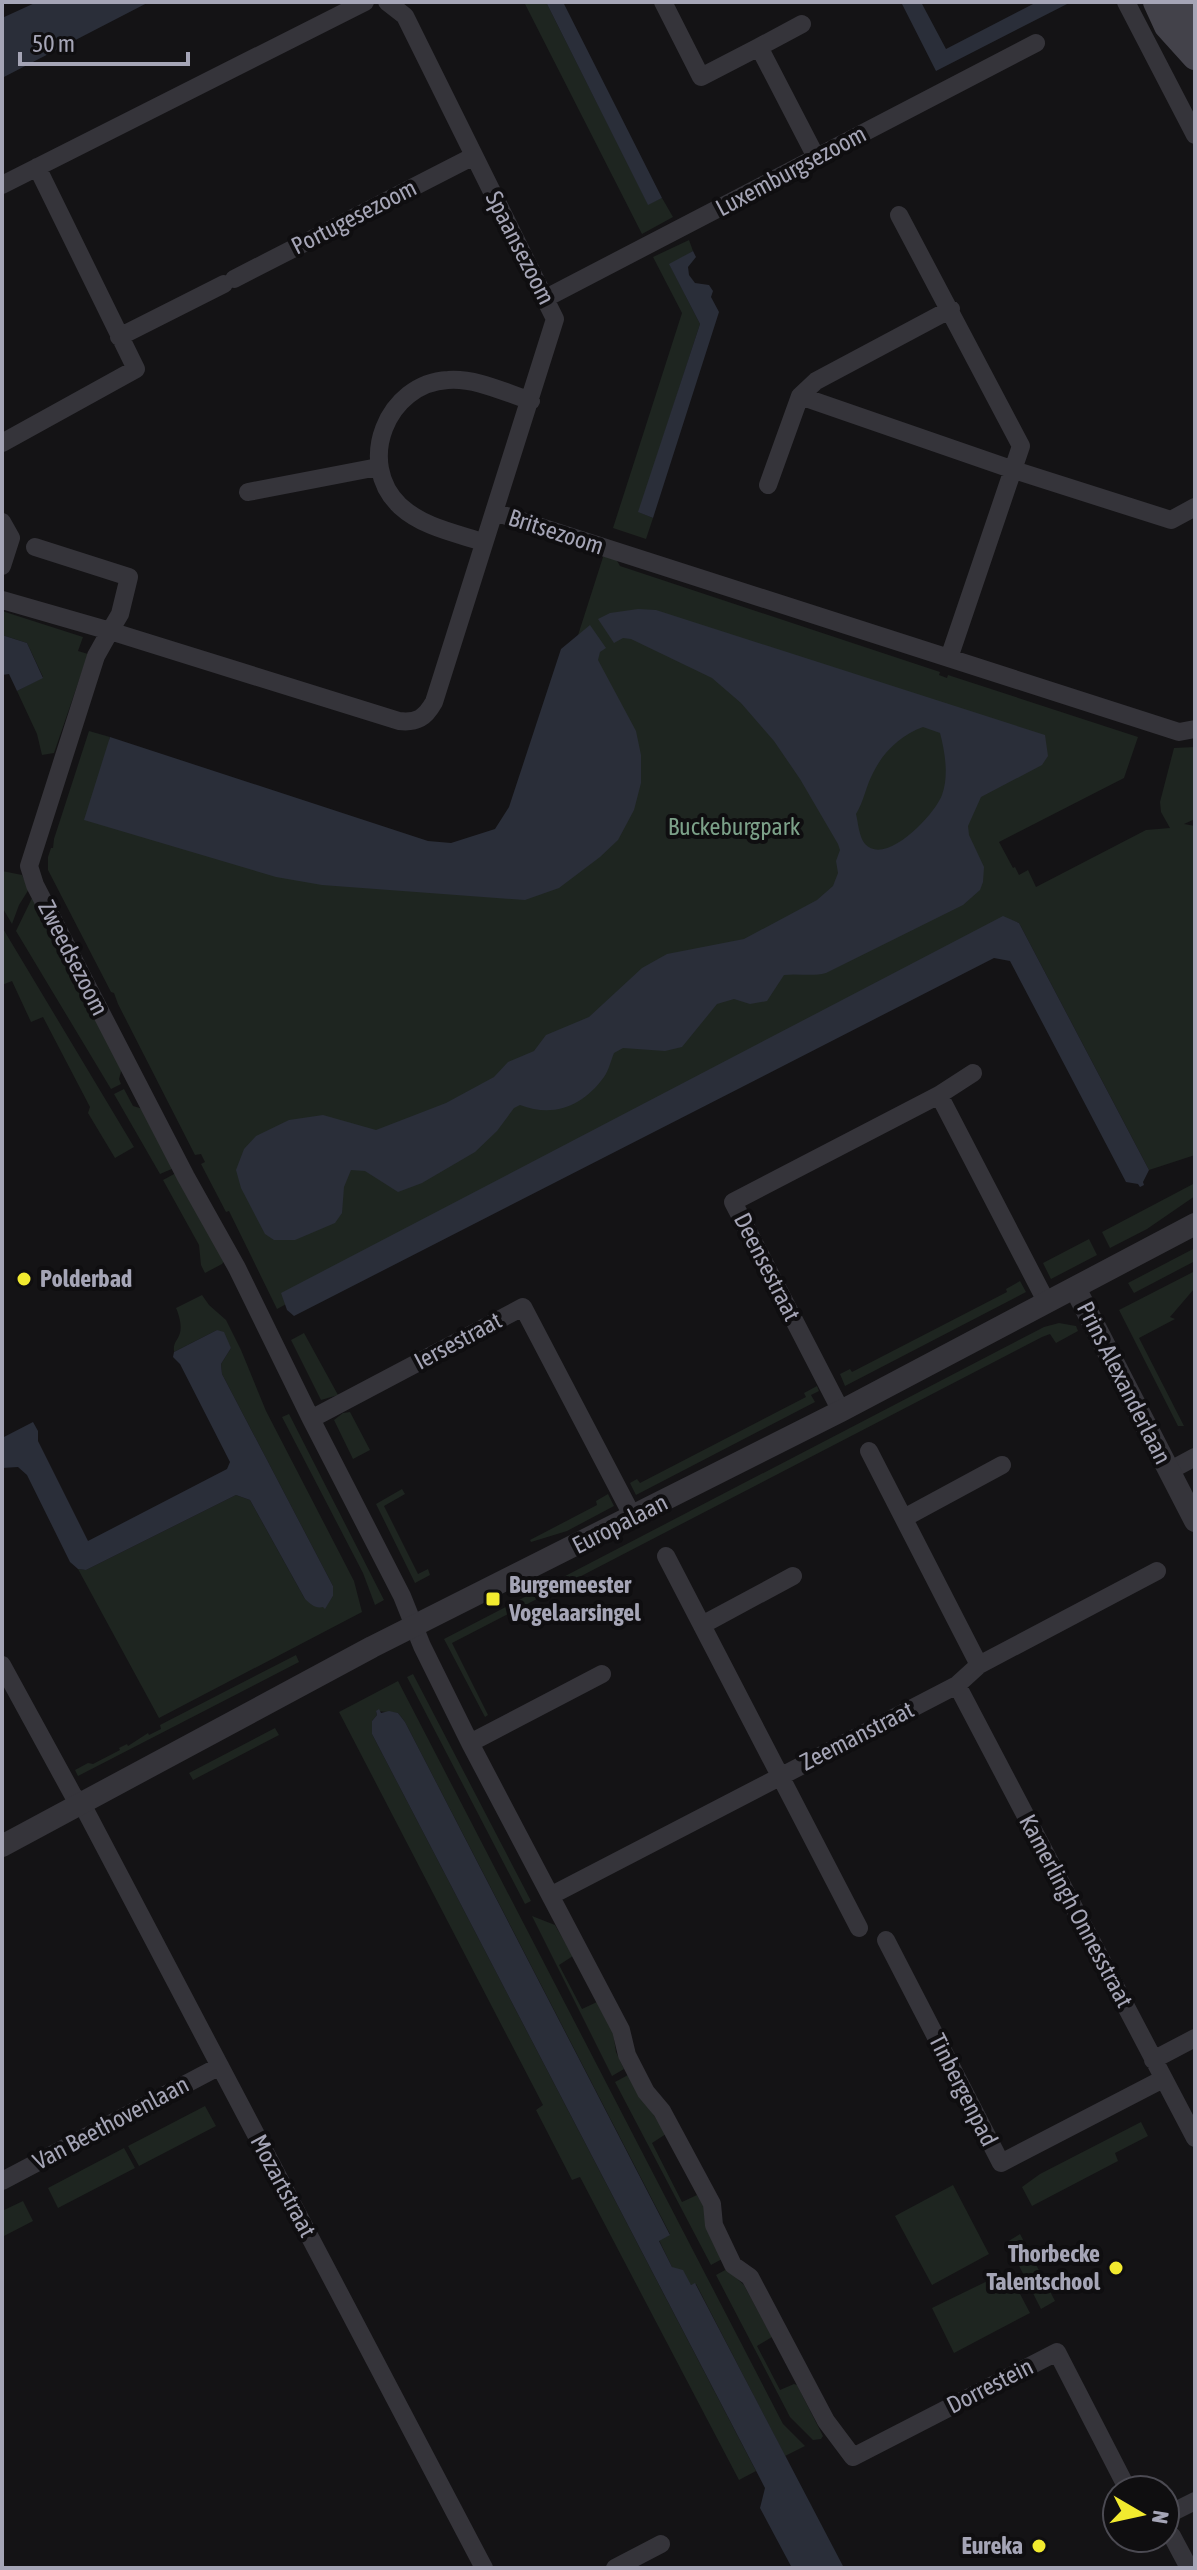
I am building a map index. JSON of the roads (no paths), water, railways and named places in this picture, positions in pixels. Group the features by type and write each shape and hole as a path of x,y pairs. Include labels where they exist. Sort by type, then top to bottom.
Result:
{"main road":[{"path":"1156,2 1167,26 1195,57"},
{"path":"1177,2 1195,24"}],"street":[{"path":"2,185 365,2"},
{"name":"Spaansezoom","path":"387,2 405,16 555,319 494,512"},
{"path":"663,2 701,77 802,24"},
{"path":"1126,2 1195,135"},
{"name":"Luxemburgsezoom","path":"546,298 1036,43"},
{"path":"759,47 816,157"},
{"name":"Portugesezoom","path":"119,337 474,156"},
{"path":"2,443 136,369 37,167"},
{"path":"899,215 1021,446 949,658"},
{"path":"768,485 800,396 816,381 951,309"},
{"path":"483,542 418,519 399,505 386,488 378,467 382,434 404,396 431,382 450,379 474,382 531,401"},
{"path":"800,396 1171,520 1195,507"},
{"path":"248,492 378,467"},
{"name":"Britsezoom","path":"110,631 412,723 428,713 434,702 494,512 1179,732 1195,729"},
{"path":"2,522 11,538 2,566"},
{"path":"2,600 110,631 120,614 129,577 35,547"},
{"name":"Zweedsezoom","path":"110,631 96,656 29,866 35,885 186,1177 237,1268 311,1419"},
{"name":"Deensestraat","path":"841,1411 733,1202 939,1095 973,1073"},
{"path":"939,1095 1047,1303"},
{"name":"Europalaan","path":"2,1846 414,1626 841,1411 1195,1224"},
{"name":"Prins Alexanderlaan","path":"1075,1288 1195,1521"},
{"name":"Iersestraat","path":"311,1419 523,1307 633,1517"},
{"path":"311,1419 402,1596 470,1743 552,1895"},
{"path":"869,1451 979,1665"},
{"path":"1169,1471 1195,1457"},
{"path":"904,1518 1002,1465"},
{"path":"666,1556 859,1928"},
{"name":"Zeemanstraat","path":"552,1895 957,1685 979,1665 1157,1571"},
{"path":"702,1625 793,1576"},
{"name":"Mozartstraat","path":"2,1665 73,1795 82,1804 484,2568"},
{"path":"470,1743 602,1674"},
{"name":"Kamerlingh Onnesstraat","path":"957,1685 1195,2138"},
{"name":"Dorrestein","path":"552,1895 621,2030 627,2055 646,2092 662,2111 712,2204 714,2225 733,2265 750,2277 826,2421 853,2457 1057,2352 1120,2474"},
{"name":"Tinbergenpad","path":"886,1940 1001,2163 1163,2079"},
{"path":"1153,2060 1195,2038"},
{"name":"Van Beethovenlaan","path":"2,2181 220,2066"},
{"path":"615,2568 661,2544"}],"place":[{"name":"Polderbad","path":"24,1279"},
{"name":"Burgemeester Vogelaarsingel","path":"493,1599"},
{"name":"Thorbecke Talentschool","path":"1116,2268"},
{"name":"Eureka","path":"1039,2546"}],"park label":[{"name":"Buckeburgpark","path":"734,827"}]}
